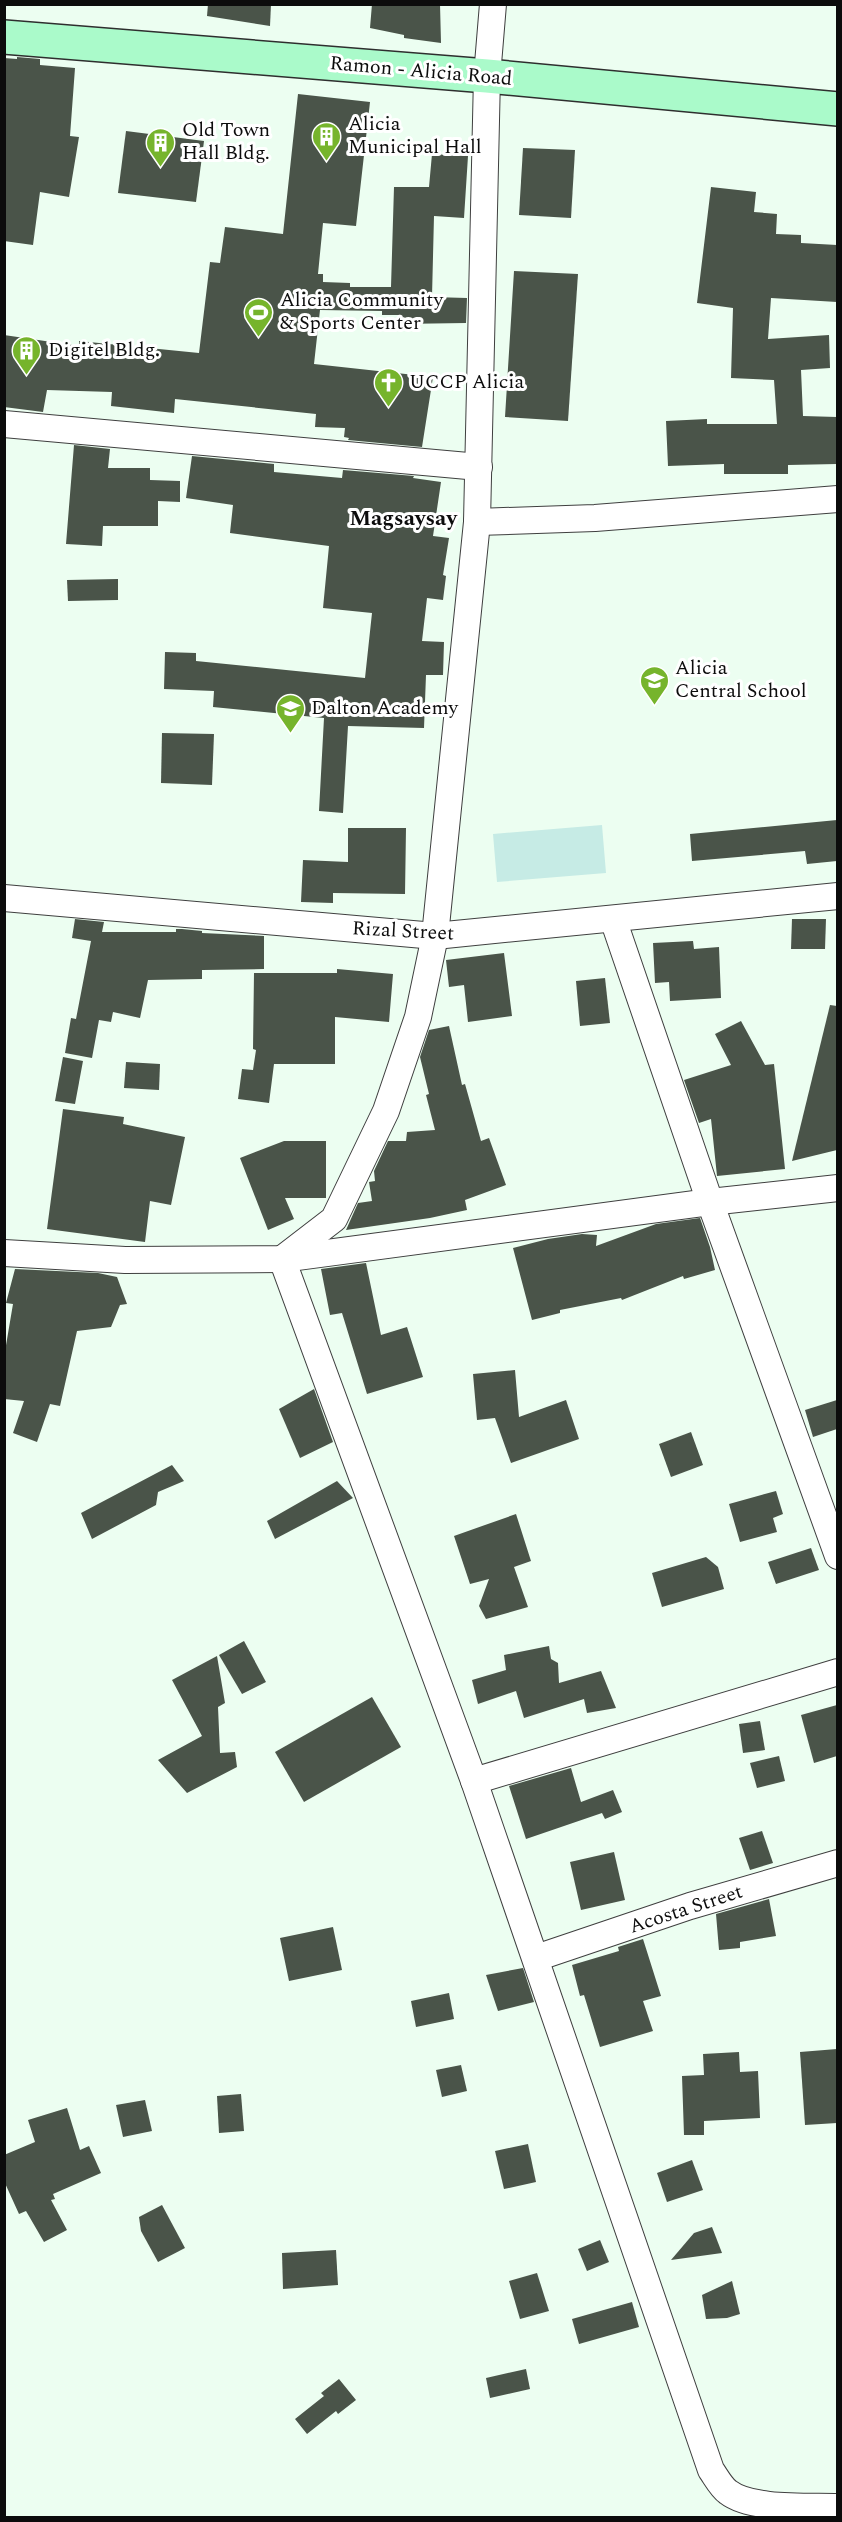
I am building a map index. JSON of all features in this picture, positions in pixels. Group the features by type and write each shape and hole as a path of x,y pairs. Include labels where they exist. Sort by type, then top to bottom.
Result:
{"main road":[{"name":"Ramon - Alicia Road","path":"4,38 487,76 837,109"}],"street":[{"path":"282,1258 334,1219 386,1111 418,1017 435,936 477,522 487,76 493,4"},
{"path":"4,424 479,466"},
{"path":"477,522 595,518 837,499"},
{"name":"Rizal Street","path":"4,898 435,936 837,896"},
{"path":"613,919 710,1202 837,1556"},
{"path":"4,1253 125,1260 282,1258 710,1202 837,1188"},
{"path":"282,1258 474,1781 711,2470 725,2490 735,2497 783,2505 837,2507"},
{"path":"474,1781 837,1672"},
{"name":"Acosta Street","path":"536,1958 690,1906 837,1863"}],"shaded area":[{"path":"602,825 606,873 497,882 493,834"}],"building":[{"path":"208,4 271,4 270,26 207,16"},
{"path":"372,4 440,4 441,43 404,38 404,35 370,28"},
{"path":"17,57 40,59 40,65 75,68 70,136 79,137 69,197 40,192 33,245 4,241 4,58 17,59"},
{"path":"298,94 370,102 356,226 323,223 318,274 323,274 323,282 350,283 350,287 391,287 394,187 429,187 432,154 468,156 464,218 434,216 432,297 467,298 466,323 399,324 399,315 382,315 382,311 320,310 314,364 433,377 422,447 348,440 349,438 344,437 345,428 315,427 316,414 175,399 174,413 111,406 112,392 47,390 43,412 4,407 4,335 79,346 79,341 199,353 210,262 220,263 225,227 283,234"},
{"name":"Old Town Hall Bldg.","path":"126,131 204,141 196,202 118,193"},
{"path":"523,148 575,150 571,218 519,215"},
{"path":"711,187 756,192 754,212 777,214 776,234 801,235 801,243 837,245 837,302 771,298 768,339 829,335 830,368 801,370 803,416 837,417 837,464 788,465 788,474 724,474 724,464 668,466 666,421 707,419 707,424 777,424 774,380 731,378 733,308 697,303"},
{"path":"514,271 578,274 568,421 505,417"},
{"path":"74,445 110,449 108,468 150,468 150,480 180,481 180,502 158,501 158,526 103,526 102,546 66,544"},
{"path":"192,456 274,464 274,472 342,478 343,470 414,476 413,478 441,482 433,536 449,538 443,575 446,576 443,600 427,598 422,641 444,642 443,675 426,675 424,728 348,726 343,813 319,811 324,718 213,707 214,691 164,689 165,652 196,653 196,661 365,678 372,613 323,608 329,546 230,533 233,505 186,498"},
{"path":"118,579 118,600 68,601 67,580"},
{"path":"162,733 214,734 212,785 161,783"},
{"path":"837,820 837,861 807,864 805,851 692,861 690,834"},
{"path":"348,828 406,828 405,894 333,893 333,903 301,902 303,860 348,862"},
{"path":"75,919 104,922 102,932 176,932 176,929 182,929 202,931 202,933 264,936 264,969 202,970 202,979 148,980 140,1018 113,1012 111,1022 99,1020 92,1058 65,1053 71,1018 76,1019 91,941 72,938"},
{"path":"792,919 826,919 825,949 791,949"},
{"path":"693,941 694,949 719,947 721,998 670,1001 669,982 655,983 653,943"},
{"path":"504,953 512,1016 468,1022 464,985 449,987 446,960"},
{"path":"337,969 393,974 389,1022 335,1017 335,1064 274,1064 269,1103 238,1099 242,1069 253,1070 256,1050 253,1049 254,973 337,973"},
{"path":"605,978 610,1023 580,1026 576,981"},
{"path":"830,1005 837,1006 837,1150 792,1161"},
{"path":"741,1021 765,1065 774,1064 785,1169 717,1176 711,1119 699,1123 684,1080 731,1065 715,1034"},
{"path":"449,1026 462,1085 465,1084 481,1141 489,1138 506,1185 465,1200 467,1210 430,1218 346,1230 358,1203 372,1201 369,1182 375,1181 374,1171 388,1141 406,1141 407,1132 435,1130 420,1057 429,1030"},
{"path":"63,1057 83,1061 75,1104 55,1101"},
{"path":"126,1062 160,1064 159,1090 124,1088"},
{"path":"63,1109 124,1117 123,1124 185,1137 171,1205 150,1201 145,1242 47,1229"},
{"path":"284,1141 326,1141 326,1198 285,1198 294,1219 268,1230 240,1158"},
{"path":"700,1218 715,1270 684,1279 683,1276 622,1300 621,1298 560,1310 560,1313 532,1320 513,1248 548,1239 582,1234 597,1235 596,1246 656,1224"},
{"path":"366,1263 381,1335 407,1327 423,1377 367,1394 342,1313 330,1315 321,1269"},
{"path":"15,1269 98,1273 117,1277 127,1304 120,1305 111,1327 77,1331 60,1406 50,1404 37,1442 13,1433 24,1401 4,1399 4,1357 13,1304 6,1303"},
{"path":"515,1370 519,1417 566,1400 579,1439 511,1463 495,1418 477,1420 473,1374"},
{"path":"314,1389 333,1442 300,1458 279,1409"},
{"path":"837,1400 837,1429 813,1437 805,1410"},
{"path":"691,1432 703,1465 671,1477 659,1444"},
{"path":"172,1465 184,1481 158,1492 156,1505 92,1539 81,1513"},
{"path":"337,1481 353,1498 275,1539 267,1521"},
{"path":"776,1491 783,1514 773,1518 777,1532 740,1542 729,1504"},
{"path":"516,1514 531,1561 514,1567 528,1607 486,1619 479,1606 489,1579 470,1584 454,1536"},
{"path":"811,1548 819,1570 776,1584 768,1562"},
{"path":"706,1557 718,1567 724,1589 662,1607 652,1573"},
{"path":"244,1641 266,1682 242,1694 219,1655"},
{"path":"549,1646 551,1659 558,1663 559,1683 601,1671 616,1708 587,1713 584,1699 524,1718 516,1691 478,1704 472,1680 506,1670 504,1655"},
{"path":"217,1656 225,1703 218,1707 220,1753 235,1752 237,1767 187,1793 158,1760 202,1736 172,1680"},
{"path":"372,1697 401,1747 304,1802 275,1752"},
{"path":"837,1705 837,1756 814,1763 801,1715"},
{"path":"760,1721 765,1750 743,1753 739,1724"},
{"path":"779,1756 785,1781 757,1788 750,1763"},
{"path":"571,1768 581,1802 613,1790 622,1812 605,1819 602,1813 526,1839 509,1786"},
{"path":"762,1831 773,1863 750,1870 739,1838"},
{"path":"614,1852 625,1900 581,1910 570,1862"},
{"path":"769,1899 776,1936 740,1942 740,1948 719,1950 716,1914"},
{"path":"333,1927 342,1970 289,1981 280,1938"},
{"path":"643,1939 661,1996 643,2001 653,2031 600,2047 584,1995 580,1996 572,1965 619,1951 618,1947"},
{"path":"523,1968 534,2002 498,2011 486,1975"},
{"path":"449,1993 454,2019 416,2027 411,2001"},
{"path":"837,2049 837,2123 805,2125 800,2052"},
{"path":"739,2052 740,2072 758,2071 760,2118 704,2121 704,2135 684,2135 682,2076 704,2075 703,2054"},
{"path":"461,2065 467,2091 442,2097 436,2070"},
{"path":"241,2094 244,2131 219,2133 217,2096"},
{"path":"145,2100 152,2131 123,2137 116,2105"},
{"path":"67,2108 80,2150 89,2146 101,2173 53,2194 55,2199 51,2200 67,2230 44,2242 26,2211 19,2214 4,2181 4,2155 35,2142 28,2120"},
{"path":"528,2144 536,2182 504,2189 495,2151"},
{"path":"692,2160 703,2190 667,2202 657,2173"},
{"path":"162,2205 185,2248 158,2262 141,2231 139,2217"},
{"path":"712,2227 722,2253 671,2260 694,2233"},
{"path":"600,2240 609,2262 587,2271 578,2249"},
{"path":"336,2250 338,2285 283,2289 282,2253"},
{"path":"537,2273 549,2311 520,2319 509,2281"},
{"path":"732,2281 740,2314 727,2318 706,2319 702,2295"},
{"path":"632,2302 639,2327 579,2344 572,2319"},
{"path":"526,2369 530,2389 490,2398 486,2378"},
{"path":"339,2379 356,2400 338,2414 336,2411 307,2434 295,2419 324,2396 321,2393"}],"place":[{"name":"Alicia Municipal Hall","path":"327,162"},
{"name":"Old Town Hall Bldg.","path":"161,168"},
{"name":"Alicia Community & Sports Center","path":"259,338"},
{"name":"Digitel Bldg.","path":"27,376"},
{"name":"UCCP Alicia","path":"388,408"},
{"name":"Alicia Central School","path":"654,706"},
{"name":"Dalton Academy","path":"290,734"}],"district":[{"name":"Magsaysay","path":"403,518"}]}
